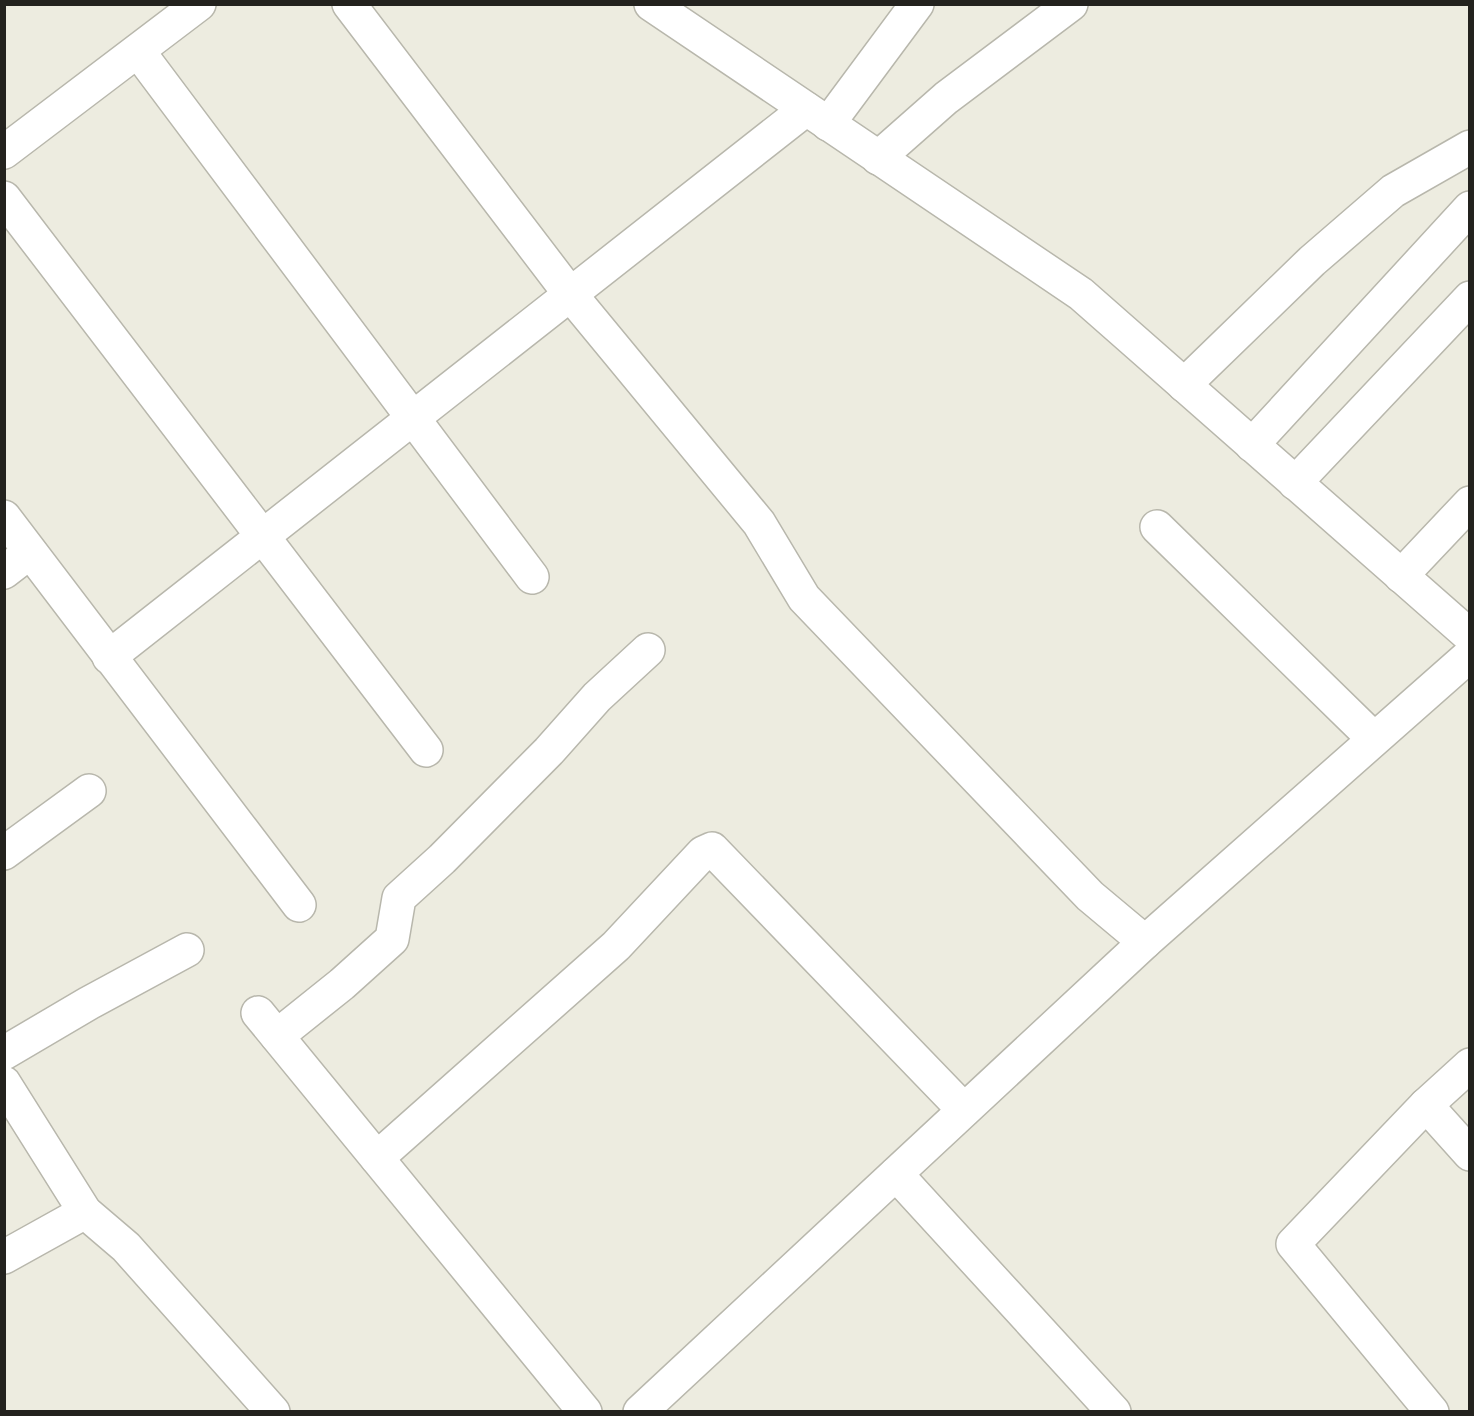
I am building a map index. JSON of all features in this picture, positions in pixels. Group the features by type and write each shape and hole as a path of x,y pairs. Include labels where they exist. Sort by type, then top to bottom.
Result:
{"street":[{"path":"4,152 200,4"},
{"path":"349,4 570,294 759,523 804,598 1090,896 1145,942"},
{"path":"651,4 1081,294 1470,636"},
{"path":"109,657 570,294 817,116 917,4"},
{"path":"878,158 946,98 1071,4"},
{"path":"138,51 532,577"},
{"path":"1184,385 1312,261 1393,191 1470,147"},
{"path":"4,198 426,750"},
{"path":"1252,445 1470,208"},
{"path":"1295,483 1470,298"},
{"path":"1401,576 1470,503"},
{"path":"4,518 299,905"},
{"path":"1157,527 1374,739"},
{"path":"4,572 30,552"},
{"path":"585,1412 267,1024 342,984 392,939 399,898 442,859 549,751 597,697 648,650"},
{"path":"640,1412 1145,942 1470,655"},
{"path":"4,853 89,791"},
{"path":"377,1158 616,946 703,853 712,849 964,1110"},
{"path":"4,1053 89,1003 187,950"},
{"path":"1432,1412 1293,1244 1426,1105 1470,1065"},
{"path":"4,1083 85,1212 126,1247 262,1408"},
{"path":"1426,1105 1470,1154"},
{"path":"896,1173 1114,1412"},
{"path":"4,1257 85,1212"}]}
